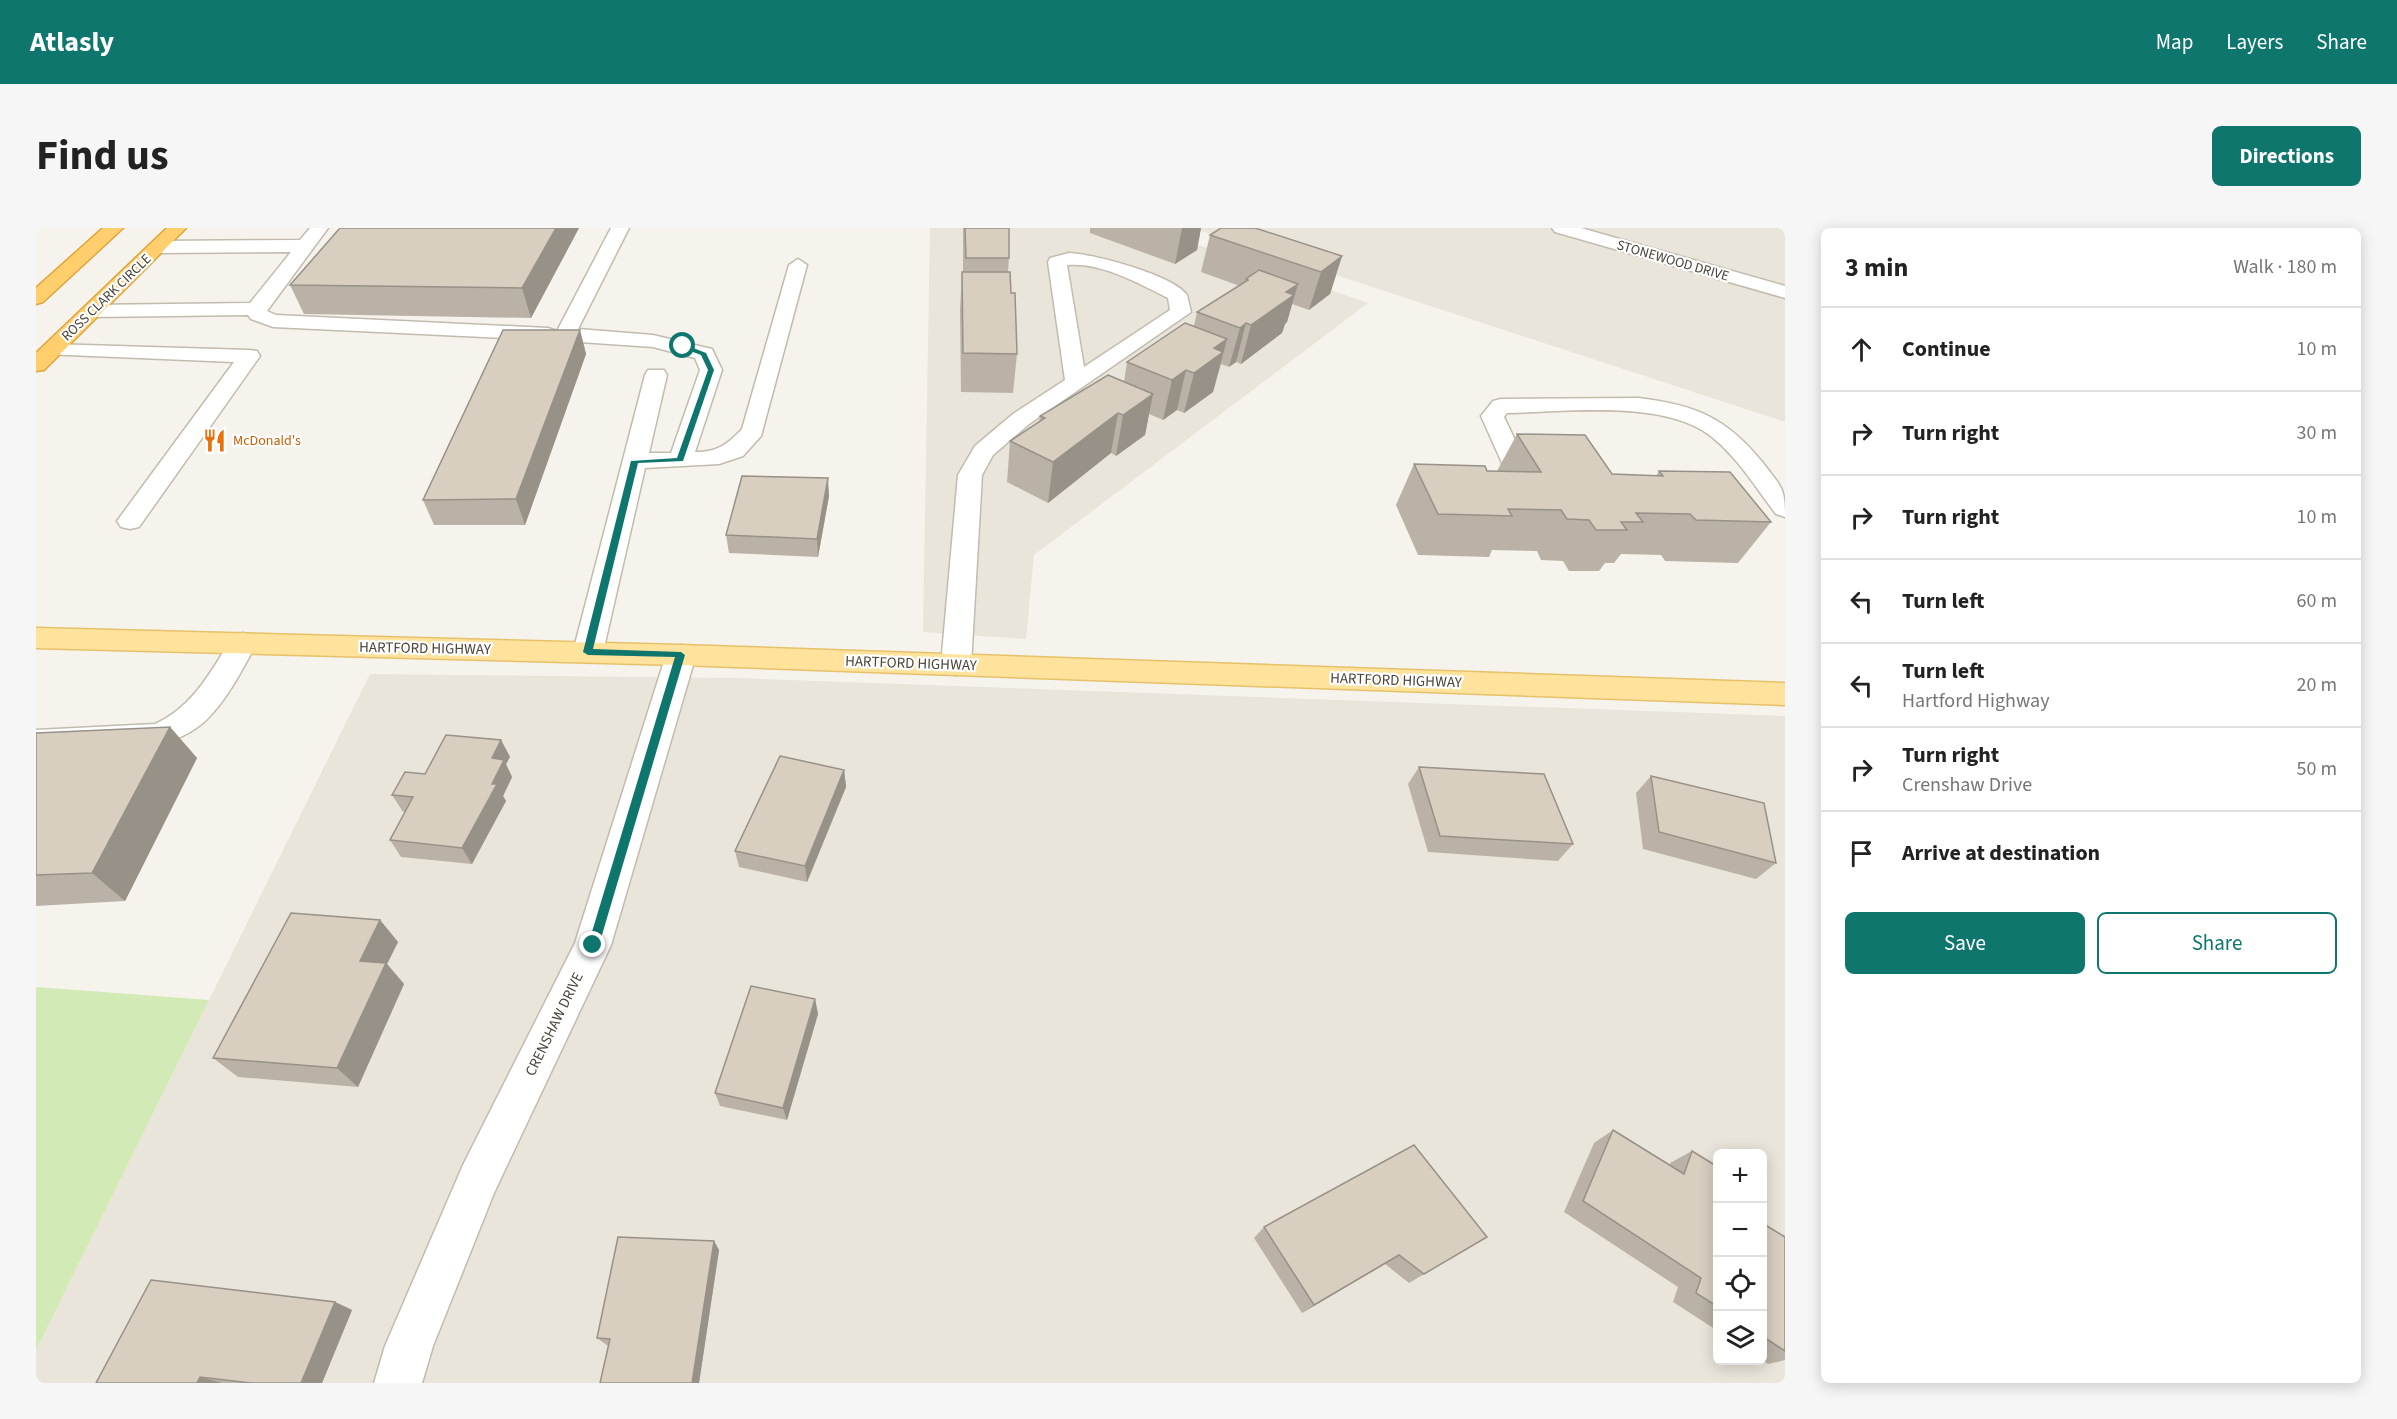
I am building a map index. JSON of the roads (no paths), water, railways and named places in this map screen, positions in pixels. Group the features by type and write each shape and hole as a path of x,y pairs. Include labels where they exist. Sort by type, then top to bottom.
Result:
{"highway":[{"path":"36,298 114,228"},
{"name":"ROSS CLARK CIRCLE","path":"44,358 177,228"},
{"path":"92,248 158,246"}],"main road":[{"name":"HARTFORD HIGHWAY","path":"36,638 588,652 1785,694"}],"street":[{"path":"256,309 319,228"},
{"path":"565,335 620,228"},
{"name":"STONEWOOD DRIVE","path":"1560,228 1785,292"},
{"path":"158,246 304,246"},
{"path":"956,664 970,475 983,451 1021,419 1076,382 1180,312 1177,295 1152,282 1092,261 1064,258 1057,262 1076,382"},
{"path":"635,461 711,459 735,451 753,431 798,265"},
{"path":"256,309 258,315 273,321 565,335 656,341 683,346 704,354 711,370 680,460"},
{"path":"92,312 256,309"},
{"path":"146,353 183,310"},
{"path":"44,358 146,353 249,356 130,521"},
{"path":"588,652 656,375"},
{"path":"1515,463 1492,416 1502,406 1572,404 1661,408 1696,418 1722,433 1785,509"},
{"path":"36,742 158,735 174,730 206,704 243,643"},
{"name":"CRENSHAW DRIVE","path":"398,1383 409,1346 478,1180 593,945 681,655"}],"place":[{"name":"McDonald's","path":"215,440"}]}
